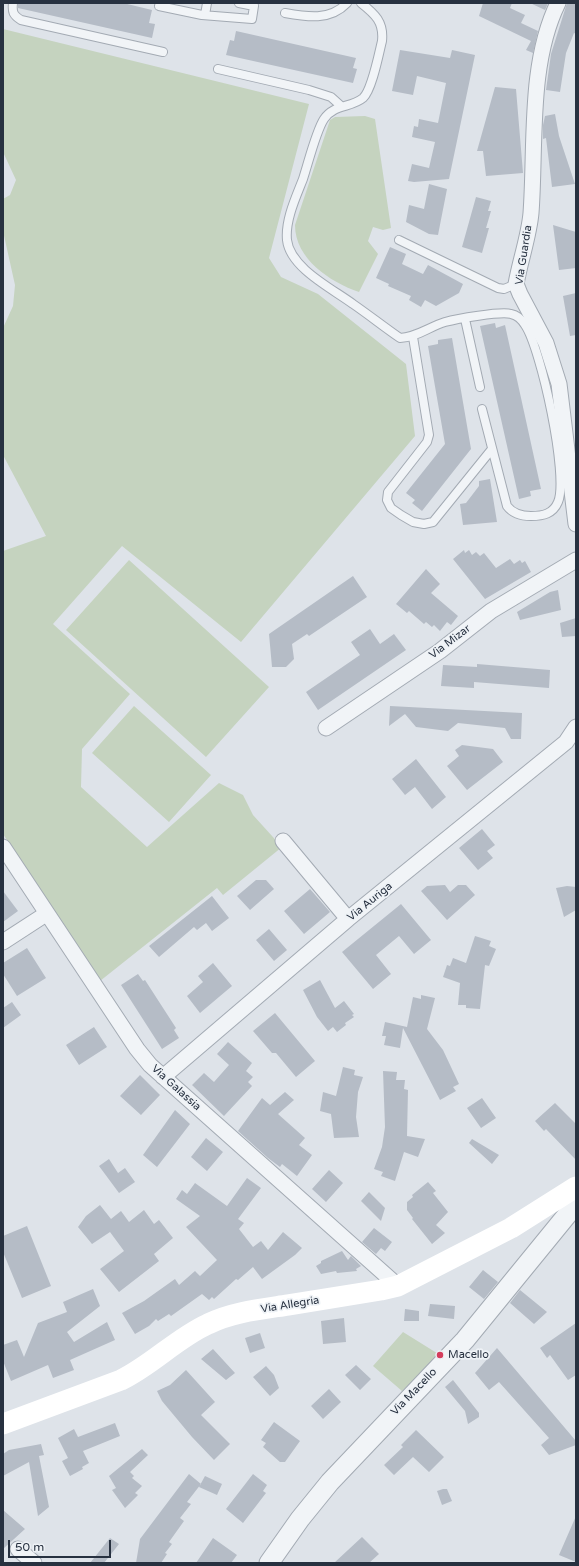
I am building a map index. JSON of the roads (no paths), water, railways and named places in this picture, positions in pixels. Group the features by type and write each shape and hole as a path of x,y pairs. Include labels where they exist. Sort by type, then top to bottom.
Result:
{"main road":[{"name":"Via Allegria","path":"3,1423 127,1377 148,1365 189,1335 207,1324 222,1318 265,1308 398,1286 511,1228 576,1187"}],"street":[{"name":"Via Guardia","path":"558,3 546,31 538,78 530,215 516,284 546,343 559,384 576,524"},
{"name":"Via Mizar","path":"326,728 440,651 491,611 576,560"},
{"name":"Via Auriga","path":"163,1076 348,919 566,742 576,727"},
{"path":"283,841 348,919"},
{"name":"Via Galassia","path":"3,847 136,1049 163,1076 398,1286"},
{"path":"3,942 46,914"},
{"name":"Via Macello","path":"269,1563 300,1519 330,1482 465,1340 576,1204"},
{"path":"18,1549 34,1563"}],"lane":[{"path":"13,3 12,10 14,15 21,20 164,52"},
{"path":"160,3 159,6 205,15 252,20 254,6 239,3"},
{"path":"205,15 207,3"},
{"path":"285,13 309,17 323,16 337,11 347,3"},
{"path":"361,3 376,16 381,24 382,41 368,92 357,102 341,106 329,113 324,120 293,205 287,240 290,249 305,268 321,282 400,338 413,337 445,322 465,319 510,314 522,320 528,329 538,357 554,424 561,481 561,493 553,510 546,515 527,516 511,512 504,500 482,409"},
{"path":"218,69 309,90 331,97 341,106"},
{"path":"399,240 498,288 504,289 516,284"},
{"path":"465,319 480,387"},
{"path":"413,337 429,435 427,442 388,492 387,500 392,508 413,522 424,524 433,522 492,449"}],"place":[{"name":"Macello","path":"440,1355"}]}
